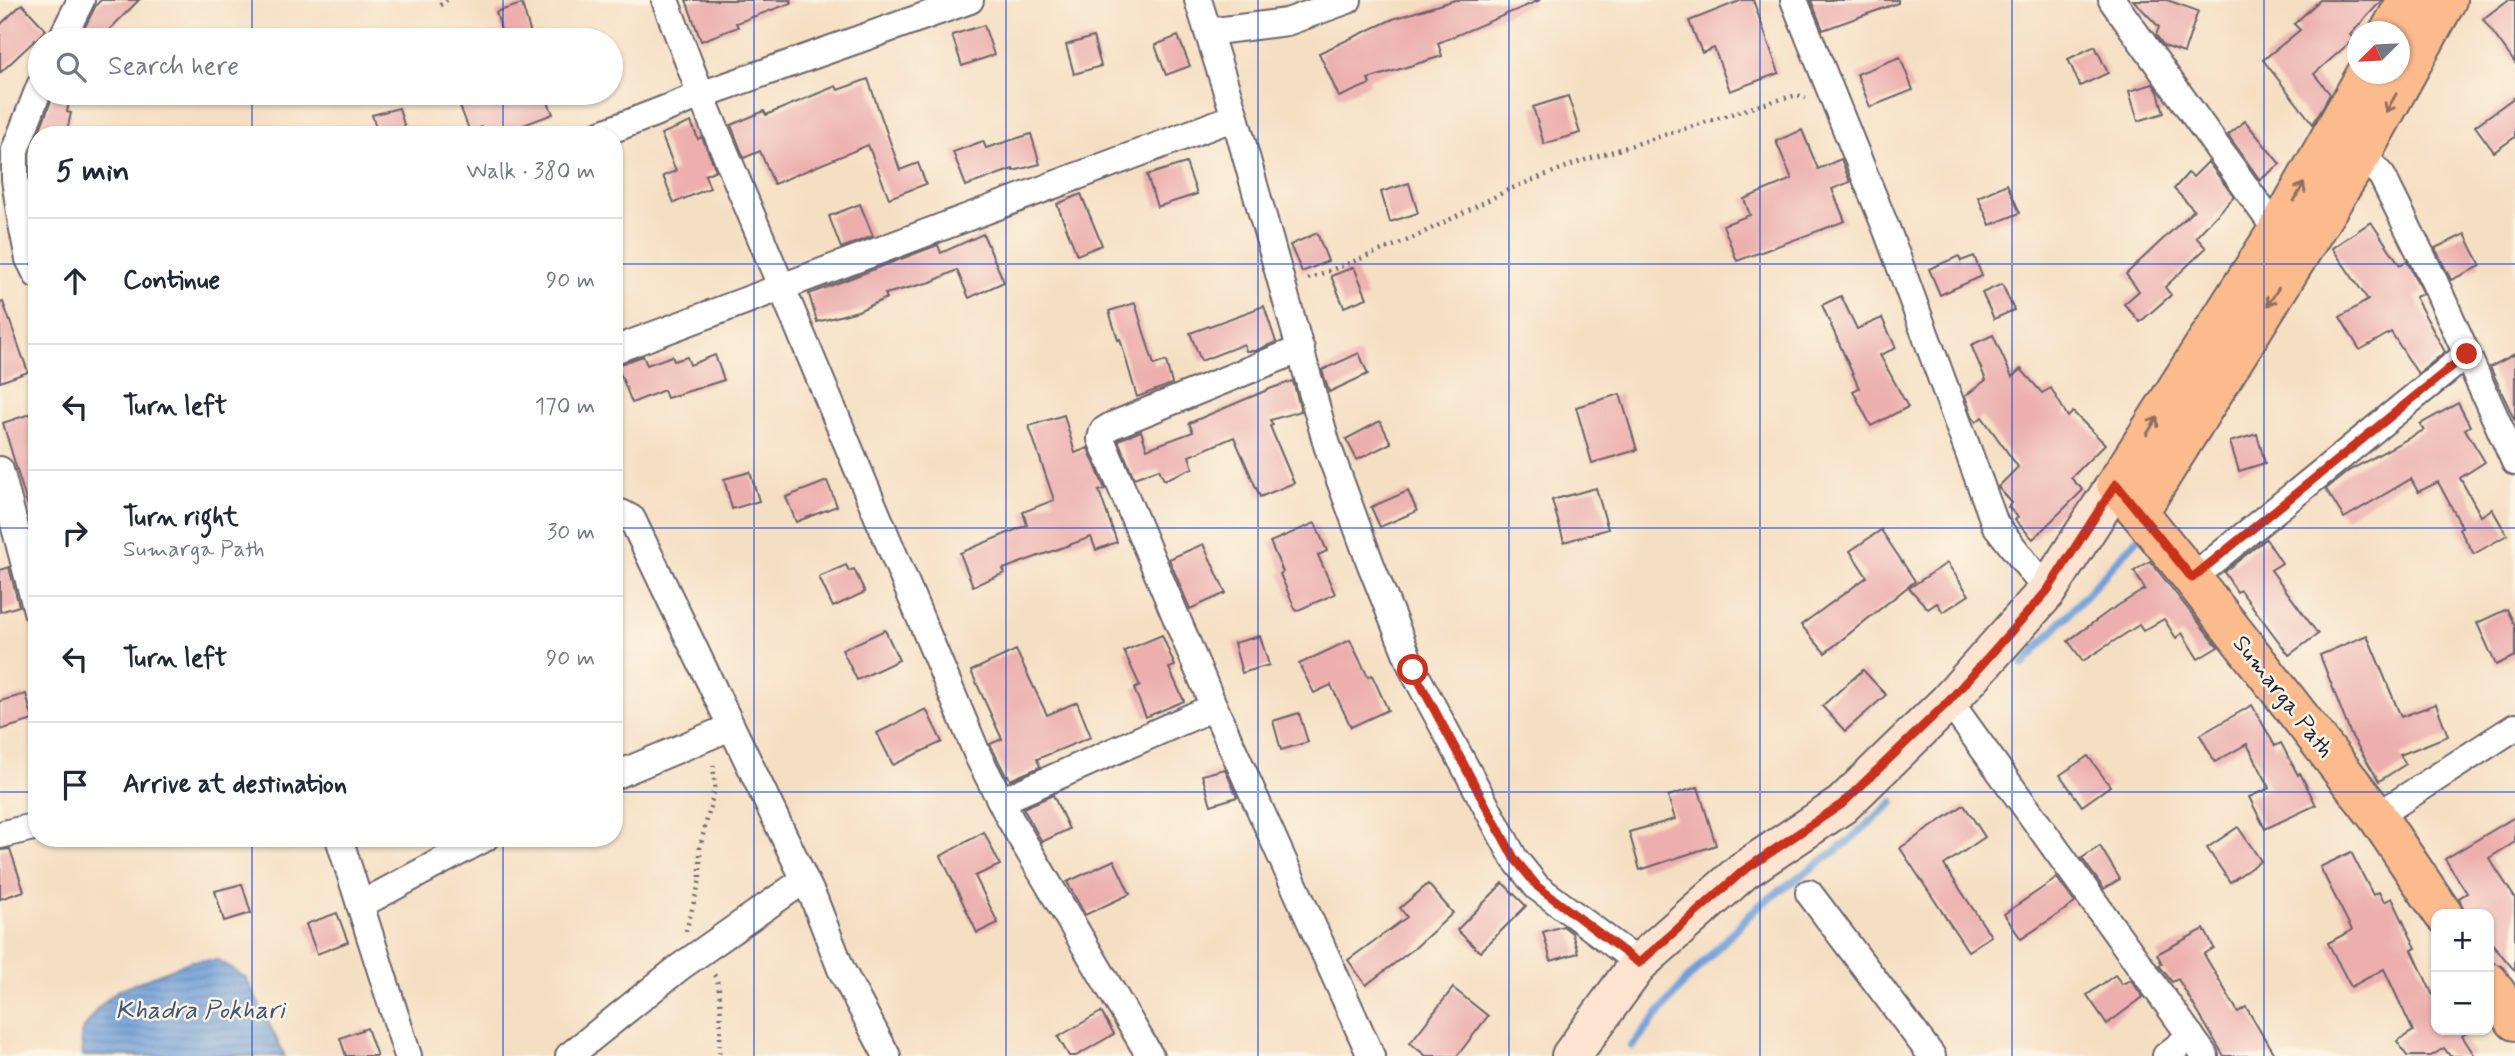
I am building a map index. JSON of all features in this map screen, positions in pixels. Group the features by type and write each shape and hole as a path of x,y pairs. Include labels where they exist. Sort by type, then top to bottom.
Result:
{"main road":[{"path":"2395,21 2407,0"},
{"path":"2127,498 2362,155 2447,0"},
{"path":"2127,498 2360,84"},
{"name":"Sumarga Path","path":"2127,498 2377,816 2440,909"},
{"path":"2494,990 2515,1021"}],"street":[{"path":"67,28 81,0"},
{"path":"665,0 701,95 979,758 1001,801 1150,1056"},
{"path":"621,126 701,95 971,0"},
{"path":"1198,0 1236,117 1327,444 1413,670 1514,858 1538,887 1639,963"},
{"path":"1209,32 1287,22 1348,0"},
{"path":"2112,0 2277,231"},
{"path":"1796,1 1888,233 1995,524 2047,591"},
{"path":"28,255 15,179 15,150 33,105"},
{"path":"623,346 781,285 1236,117"},
{"path":"2362,155 2382,176 2434,281 2515,462"},
{"path":"1301,349 1111,426 1101,434 1101,439 1214,706 1371,1056"},
{"path":"2192,578 2467,354"},
{"path":"0,470 28,580"},
{"path":"1571,1056 1639,963 1743,871 1842,804 1949,701 2127,498"},
{"path":"623,514 632,519 804,880 841,969 887,1056"},
{"path":"1949,701 2198,1046 2165,1056"},
{"path":"1001,801 1214,706"},
{"path":"623,772 731,727"},
{"path":"2377,816 2515,727"},
{"path":"0,835 28,828"},
{"path":"342,847 408,1056"},
{"path":"360,905 468,847"},
{"path":"569,1056 695,956 804,880"},
{"path":"1809,893 1933,1056"}],"path":[{"path":"440,5 447,0"},
{"path":"1284,288 1411,239 1510,189 1579,162 1797,95 1814,101 1835,101"},
{"path":"706,737 713,761 715,788 700,847 700,880 695,907 686,929 686,945 718,978 719,1056"}],"water":[{"name":"Khadra Pokhari","path":"218,960 246,978 285,1056 83,1056 81,1033 98,1008 118,990 191,961"}],"building":[{"path":"101,0 139,0 111,28 84,28"},
{"path":"686,0 791,0 791,3 736,23 738,27 701,41"},
{"path":"1455,0 1540,0 1438,43 1442,56 1368,79 1370,84 1339,97 1319,53 1393,19"},
{"path":"1742,0 1753,0 1779,73 1730,91 1714,48 1702,53 1689,21"},
{"path":"1811,0 1898,0 1898,3 1823,30"},
{"path":"2133,0 2167,0 2198,11 2184,53 2164,46 2156,35 2159,27"},
{"path":"2320,0 2382,0 2363,21 2347,21 2347,45 2314,74 2330,94 2313,124 2263,60 2300,30 2294,24"},
{"path":"2508,0 2515,0 2515,63 2483,19"},
{"path":"22,4 44,28 28,28 28,47 0,73 0,25"},
{"path":"522,4 529,28 501,28 496,12"},
{"path":"984,25 994,55 962,66 952,35"},
{"path":"1178,36 1190,66 1166,75 1155,45"},
{"path":"1093,37 1101,66 1074,74 1066,45"},
{"path":"2095,46 2108,73 2080,86 2068,59"},
{"path":"1900,57 1913,90 1870,107 1857,74"},
{"path":"868,79 900,170 918,163 926,184 889,198 868,145 774,184 760,151 744,158 731,125 764,111 766,115 836,86 838,90"},
{"path":"2153,84 2164,113 2138,121 2129,91"},
{"path":"1568,96 1580,133 1544,144 1533,107"},
{"path":"2515,97 2515,137 2494,152 2475,126"},
{"path":"49,105 68,105 67,112 71,113 68,126 41,126"},
{"path":"460,105 549,105 553,114 521,126 468,126"},
{"path":"399,108 404,126 375,126 372,115"},
{"path":"2245,121 2280,164 2260,180 2228,135"},
{"path":"691,122 698,139 702,137 716,170 705,175 710,188 674,203 663,176 676,171 661,134"},
{"path":"1802,130 1818,169 1841,159 1850,182 1832,189 1845,221 1737,261 1723,225 1750,215 1744,199 1792,179 1776,141"},
{"path":"1031,134 1040,164 1013,169 966,186 953,152 983,141 986,148"},
{"path":"2208,162 2234,197 2196,237 2206,248 2165,287 2171,295 2140,322 2124,304 2139,291 2126,274 2194,210 2174,189 2188,173 2193,177"},
{"path":"1186,163 1197,194 1157,207 1147,175"},
{"path":"1409,183 1418,213 1390,222 1381,192"},
{"path":"2007,184 2020,213 1990,225 1978,197"},
{"path":"1081,194 1102,245 1077,255 1057,204"},
{"path":"860,204 873,236 841,248 829,216"},
{"path":"2371,222 2400,265 2407,261 2423,294 2415,297 2445,352 2418,374 2391,332 2360,350 2340,317 2368,300 2332,248"},
{"path":"1317,233 1328,261 1302,272 1290,245"},
{"path":"983,234 1004,282 969,298 957,270 931,282 885,294 887,298 858,311 817,322 809,294 938,245 941,253"},
{"path":"2465,234 2481,266 2451,280 2435,248"},
{"path":"1959,256 1961,261 1974,256 1982,276 1940,295 1929,269"},
{"path":"1354,267 1367,298 1344,307 1331,276"},
{"path":"2002,284 2014,310 1994,319 1982,293"},
{"path":"1841,296 1857,329 1882,318 1896,348 1880,355 1908,407 1871,426 1853,391 1859,388 1822,305"},
{"path":"3,302 28,372 0,382 0,303"},
{"path":"1135,303 1154,365 1166,361 1172,384 1137,397 1109,311"},
{"path":"1264,306 1276,342 1255,351 1246,351 1244,344 1201,361 1190,333"},
{"path":"1993,335 2012,377 2021,369 2042,393 2051,388 2068,417 2073,412 2105,444 2071,478 2083,490 2033,539 2015,520 2018,517 2008,507 2012,503 1998,487 2018,467 1982,417 1976,422 1973,418 1965,396 1986,380 1971,345"},
{"path":"1359,353 1368,374 1329,392 1322,370"},
{"path":"2515,354 2515,421 2490,367"},
{"path":"715,355 724,380 667,398 664,390 632,403 623,380 623,363 643,356 647,365 672,356 674,361 687,357 690,365"},
{"path":"1293,381 1301,411 1270,420 1273,425 1270,426 1294,483 1260,497 1234,437 1189,456 1193,468 1164,480 1159,469 1134,478 1118,440 1141,431 1147,449 1193,432 1189,423"},
{"path":"1620,394 1637,450 1592,463 1576,407"},
{"path":"2458,403 2470,426 2465,429 2485,462 2460,478 2481,516 2492,509 2507,535 2474,554 2459,529 2462,527 2438,482 2418,492 2411,479 2344,518 2326,489 2350,470 2424,430 2420,424"},
{"path":"28,415 28,507 3,423"},
{"path":"1064,415 1075,453 1088,448 1105,489 1099,491 1117,542 1096,550 1091,537 1003,569 1005,573 973,586 960,553 1027,525 1023,512 1054,500 1029,426"},
{"path":"1380,421 1391,443 1357,460 1346,439"},
{"path":"2257,434 2265,463 2239,471 2230,442"},
{"path":"750,472 759,501 732,509 724,479"},
{"path":"827,481 837,506 796,522 786,497"},
{"path":"1596,488 1608,529 1564,542 1552,500"},
{"path":"1408,491 1417,511 1380,527 1371,507"},
{"path":"1315,523 1327,551 1318,555 1335,594 1296,611 1270,542"},
{"path":"1881,530 1915,581 1825,653 1801,625 1867,577 1850,551"},
{"path":"2266,539 2282,563 2271,570 2318,634 2289,655 2224,572"},
{"path":"1203,544 1226,593 1190,609 1169,559"},
{"path":"2150,561 2218,647 2198,659 2182,633 2176,638 2164,619 2143,631 2139,625 2083,661 2068,641 2145,589 2134,571"},
{"path":"1947,563 1969,595 1943,612 1937,603 1928,609 1909,588"},
{"path":"846,565 849,571 854,569 865,592 833,607 819,577"},
{"path":"9,567 19,606 0,612 0,570"},
{"path":"2507,609 2515,626 2515,656 2496,665 2477,623"},
{"path":"885,630 899,660 857,680 842,650"},
{"path":"1162,635 1175,666 1169,668 1184,701 1146,717 1134,689 1140,686 1124,651"},
{"path":"2367,635 2401,717 2436,704 2448,736 2400,755 2406,764 2379,781 2351,735 2320,655"},
{"path":"1260,636 1269,665 1242,673 1234,643"},
{"path":"1350,640 1368,677 1372,675 1388,710 1351,727 1331,685 1314,693 1299,664"},
{"path":"1016,650 1047,715 1077,702 1091,737 1037,759 1040,767 1010,780 990,744 1002,739 971,671"},
{"path":"1863,670 1886,695 1845,731 1822,706"},
{"path":"26,694 28,722 0,730 0,701"},
{"path":"2252,705 2275,746 2281,743 2316,805 2265,829 2249,797 2270,788 2247,744 2215,762 2200,735"},
{"path":"926,709 942,742 893,765 877,733"},
{"path":"1299,713 1308,742 1281,750 1273,721"},
{"path":"2088,756 2110,786 2082,806 2060,775"},
{"path":"1225,769 1237,797 1211,805 1202,775"},
{"path":"1698,787 1716,845 1640,870 1629,832 1675,819 1668,796"},
{"path":"1053,795 1069,829 1042,842 1023,808"},
{"path":"1964,805 1985,837 1944,865 1991,936 1968,951 1900,848"},
{"path":"2515,817 2515,842 2489,858 2515,898 2515,971 2494,946 2494,909 2464,909 2459,898 2467,893 2445,859"},
{"path":"2238,827 2261,861 2230,882 2207,848"},
{"path":"984,832 1000,865 975,876 998,923 977,933 941,856"},
{"path":"2100,846 2120,879 2104,889 2082,858"},
{"path":"10,849 24,891 0,899 0,850"},
{"path":"2351,852 2373,895 2379,892 2384,902 2392,898 2416,948 2412,950 2431,991 2431,1035 2464,1035 2475,1056 2450,1056 2444,1048 2431,1056 2407,1056 2397,1041 2413,1031 2384,969 2351,987 2328,943 2352,930 2320,867"},
{"path":"1114,860 1130,894 1085,915 1067,882"},
{"path":"2057,878 2075,903 2021,939 2004,914"},
{"path":"1503,883 1526,906 1480,952 1457,930"},
{"path":"242,884 251,913 224,921 215,891"},
{"path":"1428,884 1453,913 1416,947 1366,985 1348,960 1407,917 1400,908"},
{"path":"337,913 348,942 317,954 306,924"},
{"path":"1563,926 1572,933 1578,953 1551,961 1543,932"},
{"path":"2204,929 2214,948 2204,954 2238,1012 2246,1007 2275,1056 2224,1056 2178,979 2172,982 2159,965 2162,964 2157,954"},
{"path":"2115,975 2122,984 2131,980 2143,997 2107,1024 2087,995"},
{"path":"1453,988 1488,1016 1457,1056 1426,1056 1410,1043"},
{"path":"1101,1012 1114,1034 1076,1056 1069,1056 1058,1037"},
{"path":"367,1028 377,1056 346,1056 340,1038"}],"waterway":[{"path":"2023,664 2137,539"},
{"path":"1632,1046 1684,983 1756,908 1845,844 1893,802"}],"route":[{"path":"1413,670 1514,858 1538,887 1639,963 1743,871 1842,804 1949,701 2047,591 2116,484 2192,578 2467,354"}]}
